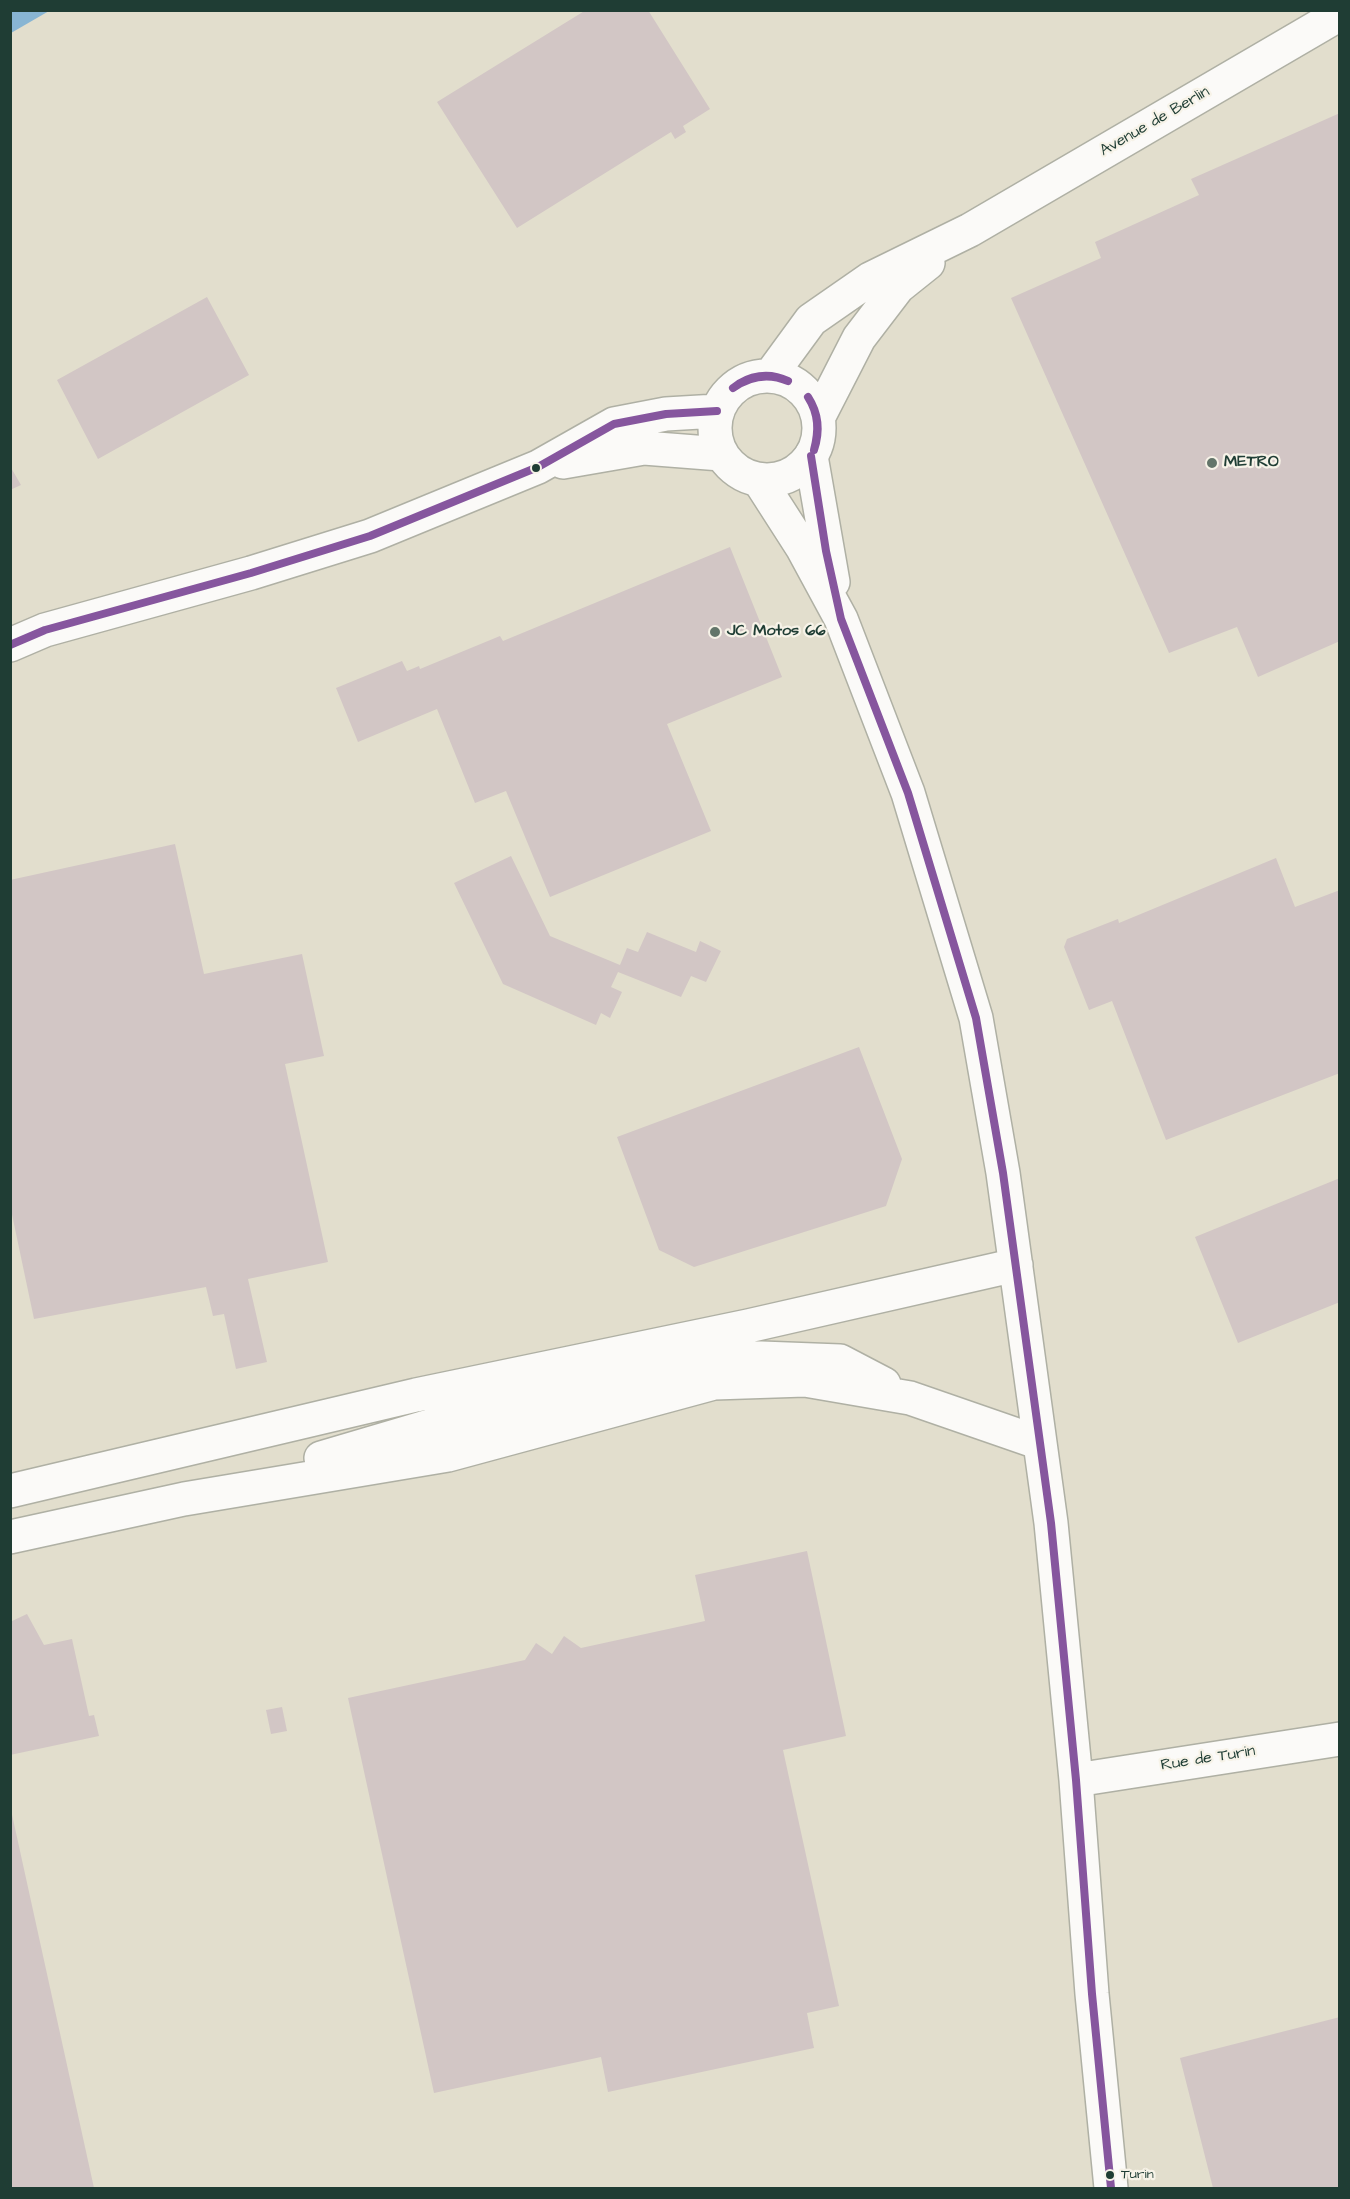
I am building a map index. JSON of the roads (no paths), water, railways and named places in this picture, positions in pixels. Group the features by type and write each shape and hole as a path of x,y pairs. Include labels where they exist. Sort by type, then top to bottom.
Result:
{"street":[{"name":"Avenue de Berlin","path":"770,376 811,320 870,279 970,230 1340,14"},
{"name":"Avenue de Berlin","path":"818,418 859,338 898,287 970,230"},
{"path":"770,376 787,380 801,389 812,402 818,418 819,432 812,456 802,468 789,476 774,480 759,480 744,475 731,466 721,454 714,425 717,411 725,396 737,384 753,377 770,376"},
{"path":"10,645 45,630 251,573 370,536 538,467 614,424 666,414 717,411"},
{"path":"538,467 644,448 721,454"},
{"path":"812,456 826,551 841,619"},
{"path":"759,480 802,547 841,619 908,793 976,1018 1003,1173 1051,1523 1076,1780 1092,1994 1111,2188"},
{"path":"10,1491 416,1395 748,1326 1016,1265"},
{"path":"10,1537 184,1499 448,1455 714,1383 805,1380 910,1398 1040,1443"},
{"name":"Rue de Turin","path":"1076,1780 1340,1739"}],"water":[{"path":"11,10 49,10 49,11 11,33"}],"place":[{"name":"METRO","path":"1212,463"},
{"name":"JC Motos 66","path":"715,632"},
{"name":"Turin","path":"1110,2175"}]}
